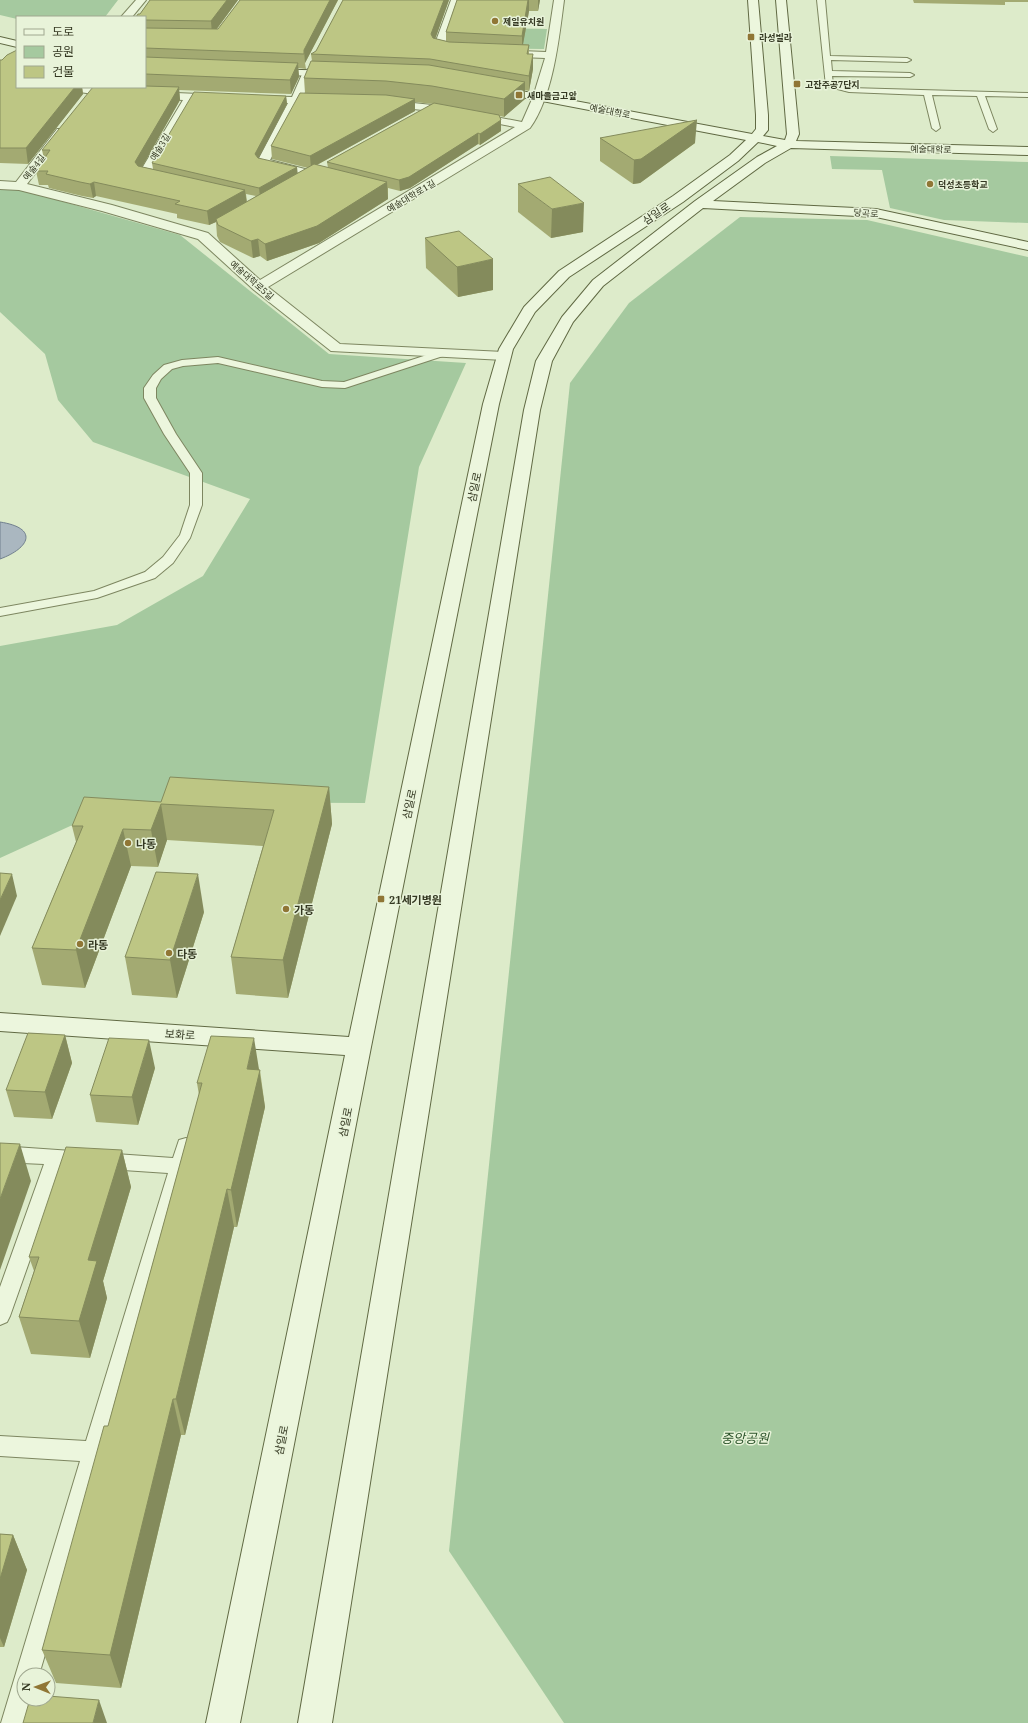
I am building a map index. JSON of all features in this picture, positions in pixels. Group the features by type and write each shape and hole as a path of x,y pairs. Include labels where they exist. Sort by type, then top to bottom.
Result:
{"street":[{"path":"127,16 141,0"},
{"path":"456,0 438,48 449,52 472,52"},
{"path":"372,102 432,108 526,126 540,92 551,55 559,0"},
{"path":"753,0 762,111 758,134"},
{"path":"781,0 791,139"},
{"path":"0,32 16,36"},
{"path":"0,40 16,44"},
{"path":"488,53 551,55"},
{"path":"257,68 344,70 308,72 257,68"},
{"path":"308,72 296,100 263,162 342,183"},
{"name":"예술대학로","path":"487,82 824,146 1028,151"},
{"path":"70,88 93,92 190,97 334,101"},
{"path":"84,103 93,92"},
{"name":"예술3길","path":"178,183 144,175 190,97"},
{"path":"412,119 432,108"},
{"name":"예술4길","path":"19,186 70,121"},
{"name":"예술대학로1길","path":"259,287 526,126"},
{"name":"삼일로","path":"223,1723 359,1047 491,404 506,349 529,310 564,274 684,194 734,158 758,134"},
{"name":"예술대학로","path":"791,139 819,137 1028,144"},
{"name":"삼일로","path":"315,1723 532,410 544,361 567,320 598,283 700,204 791,139"},
{"path":"300,182 326,168"},
{"name":"예술대학로5길","path":"0,186 19,186 203,236 259,287 336,348 504,356"},
{"path":"393,195 407,198"},
{"name":"당곡로","path":"700,204 876,213 1028,246"},
{"path":"203,236 216,228"},
{"name":"보화로","path":"0,1022 216,1043 359,1047"}],"lane":[{"path":"821,0 829,84 849,90 1028,95"},
{"path":"827,58 907,60"},
{"path":"828,73 910,75"},
{"path":"927,92 936,128"},
{"path":"980,94 993,129"},
{"path":"0,612 97,594 150,575 168,560 186,535 196,505 196,473 170,434 150,398 150,388 157,377 168,367 182,363 218,360 322,384 345,385 406,366 438,354"},
{"path":"29,1667 191,1127"},
{"path":"0,1154 180,1166"},
{"path":"0,1316 56,1158"},
{"path":"0,1446 94,1452"},
{"path":"13,1723 18,1707"}],"green space":[{"path":"0,0 118,0 106,16 16,16 16,19 0,15"},
{"path":"455,27 547,29 544,49 452,48"},
{"name":"덕성초등학교","path":"830,156 1028,162 1028,223 944,220 890,208 882,170 832,169"},
{"path":"0,190 22,190 180,235 329,354 466,363 419,467 365,803 123,802 0,858 0,646 117,625 203,576 250,499 93,442 58,400 45,354 0,312"},
{"name":"중앙공원","path":"740,217 867,220 1028,257 1028,1723 564,1723 449,1551 570,383 629,303"}],"shaded area":[{"path":"0,522 21,529 25,533 26,539 18,549 0,559"}],"building":[{"path":"150,0 227,0 211,21 146,20 146,16 137,16 140,14"},
{"path":"240,0 330,0 304,50 304,54 146,48 146,28 218,29"},
{"path":"343,0 444,0 431,34 433,38 449,42 529,45 527,54 533,54 529,76 430,59 311,54 316,51"},
{"path":"457,0 528,0 522,36 446,32"},
{"path":"16,50 16,88 74,88 26,148 0,148 0,60"},
{"path":"146,57 298,63 290,80 146,74"},
{"path":"311,61 429,65 525,82 504,99 432,86 386,81 304,78"},
{"path":"146,86 179,87 135,162 138,166 245,190 207,211 175,204 180,201 94,182 90,184 80,182 46,174 48,171 36,171 50,150 42,150 92,88 146,88"},
{"path":"194,92 286,96 255,154 258,158 297,167 259,188 152,163"},
{"path":"300,93 386,95 415,99 310,156 271,146"},
{"path":"434,103 499,115 501,120 409,177 399,180 327,162"},
{"path":"697,120 641,159 634,160 600,138"},
{"path":"314,164 387,182 317,226 265,244 258,239 251,241 218,225 216,219"},
{"path":"550,177 584,203 552,209 518,184"},
{"path":"459,231 493,259 457,267 425,238"},
{"path":"170,777 329,787 283,960 231,957 274,810 161,804 151,830 123,829 76,950 32,948 83,826 72,826 84,797 161,802"},
{"path":"156,872 198,874 170,960 125,957"},
{"path":"0,873 12,874 0,900"},
{"path":"28,1033 65,1035 45,1092 6,1090"},
{"path":"211,1036 254,1038 247,1069 260,1070 231,1190 227,1189 176,1399 173,1399 110,1655 42,1650 104,1426 108,1426 202,1083 197,1083"},
{"path":"109,1038 149,1040 132,1097 90,1095"},
{"path":"0,1143 20,1144 0,1199"},
{"path":"66,1147 122,1150 88,1260 97,1261 79,1321 19,1317 39,1257 29,1257"},
{"path":"0,1534 13,1535 0,1579"},
{"path":"56,1697 99,1700 93,1723 23,1723 28,1707 56,1707"}],"place":[{"name":"제일유치원","path":"495,21"},
{"name":"라성빌라","path":"751,37"},
{"name":"고잔주공7단지","path":"797,84"},
{"name":"새마을금고앞","path":"519,95"},
{"name":"덕성초등학교","path":"930,184"},
{"name":"나동","path":"128,843"},
{"name":"21세기병원","path":"381,899"},
{"name":"가동","path":"286,909"},
{"name":"라동","path":"80,944"},
{"name":"다동","path":"169,953"}]}
